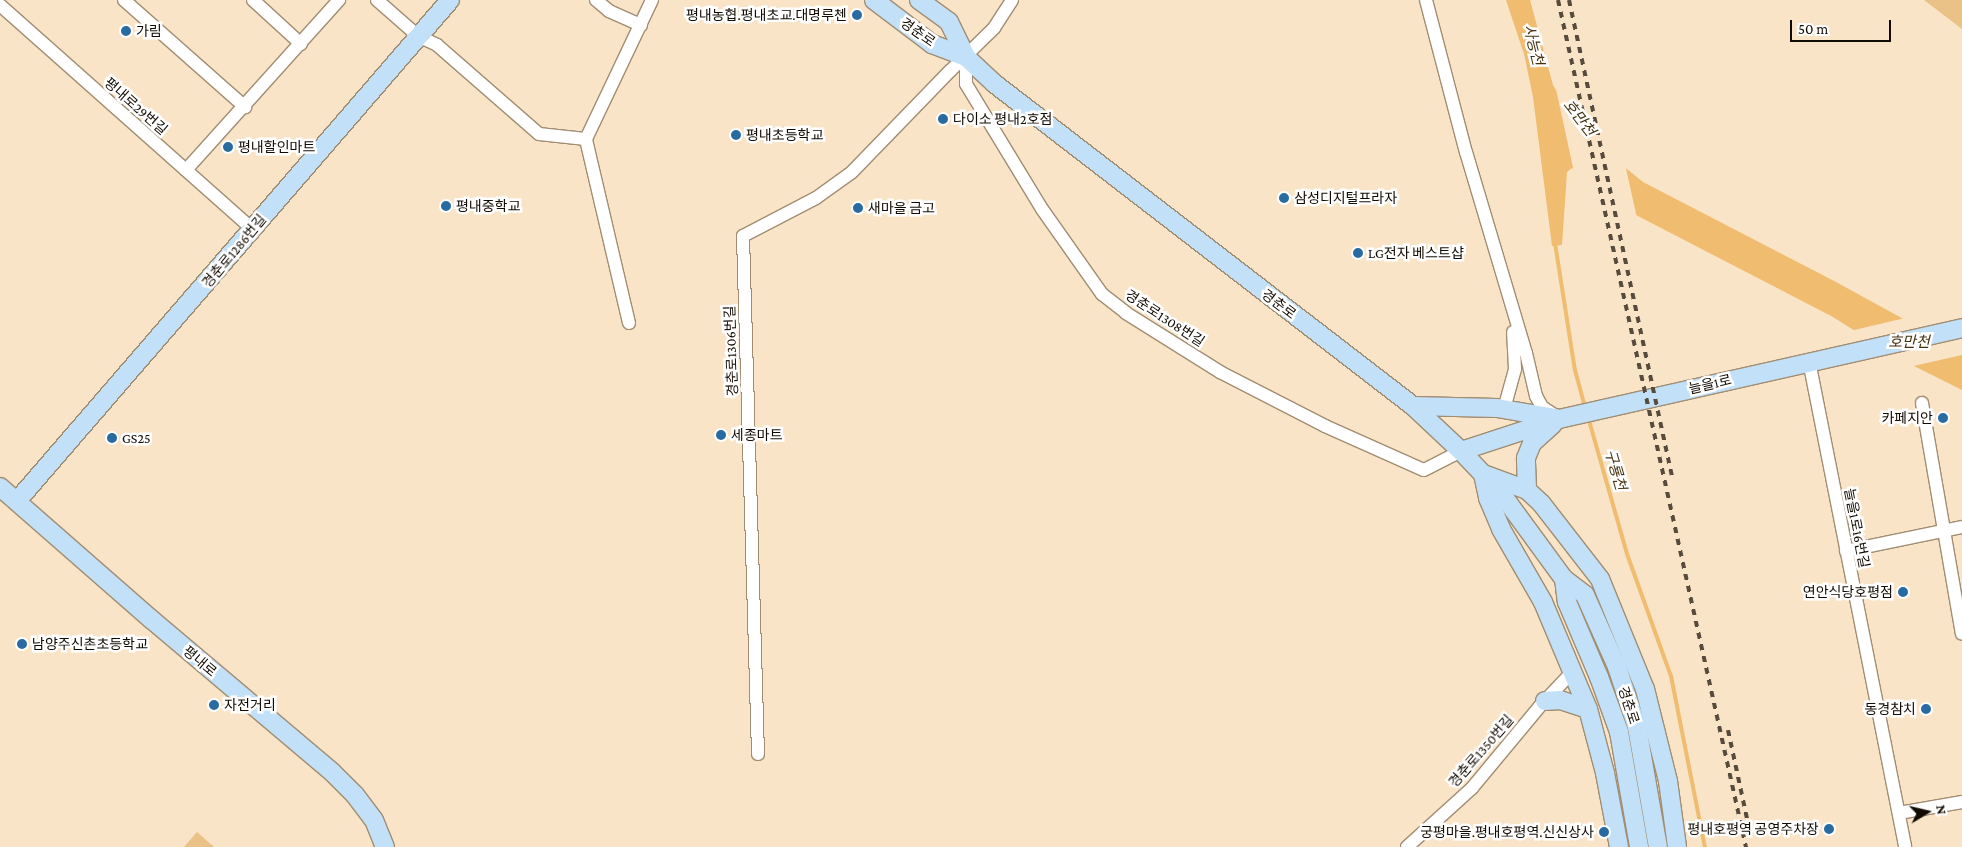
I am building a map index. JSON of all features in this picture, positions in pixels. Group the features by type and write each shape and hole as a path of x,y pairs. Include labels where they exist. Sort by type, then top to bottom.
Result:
{"street":[{"path":"124,0 245,107"},
{"path":"253,0 301,44"},
{"path":"186,170 245,107 339,0"},
{"path":"377,0 418,36 437,45 539,134 586,139"},
{"name":"경춘로1286번길","path":"17,501 450,0"},
{"path":"596,0 609,11 641,25"},
{"path":"629,323 586,139 652,0"},
{"name":"경춘로","path":"874,0 932,44 966,57"},
{"name":"경춘로","path":"919,0 948,22 966,57 995,84 1413,406 1461,451 1501,494 1564,579 1584,595 1616,667 1637,727 1658,847"},
{"path":"966,57 994,28 1012,0"},
{"path":"1426,0 1507,295 1526,353 1536,396 1542,407 1566,417"},
{"name":"평내로29번길","path":"0,5 252,229"},
{"name":"경춘로1308번길","path":"966,57 966,84 1042,209 1102,294 1126,313 1220,372 1325,426 1424,470 1461,451"},
{"name":"경춘로1306번길","path":"758,754 743,236 816,198 852,172 950,71 966,57"},
{"path":"1504,409 1515,368 1515,350 1507,295"},
{"name":"늘을1로","path":"1461,451 1566,417 1962,328"},
{"name":"늘을1로16번길","path":"1809,361 1905,847"},
{"path":"1922,403 1962,634"},
{"path":"1413,406 1504,409 1566,417"},
{"path":"1527,490 1526,458 1532,443 1566,417"},
{"path":"1483,474 1527,490 1542,503 1600,579 1645,689 1668,782 1677,847"},
{"path":"1483,474 1488,498 1501,529 1543,602 1588,709 1604,773 1619,847"},
{"name":"평내로","path":"0,487 151,619 333,773 355,795 374,820 385,847"},
{"path":"1846,551 1962,526"},
{"name":"경춘로","path":"1564,579 1567,602 1599,677 1619,732 1639,847"},
{"name":"경춘로1350번길","path":"1407,847 1472,788 1573,671"},
{"path":"1545,702 1560,700 1588,709"},
{"path":"1899,813 1962,802"}],"shaded area":[{"path":"1924,0 1962,0 1962,29"},
{"path":"197,832 214,847 184,847"}],"water":[{"path":"1506,0 1530,0 1553,85 1585,135 1643,182 1836,282 1962,351 1962,390 1898,358 1833,317 1634,214 1572,168 1567,172 1562,245 1552,246 1533,97 1524,54"}],"pier":[{"path":"1552,71 1555,84 1587,133 1625,164 1637,218 1574,172"},
{"path":"1905,318 1962,349 1962,355 1909,367 1850,331"}],"waterway":[{"name":"구룡천","path":"1555,243 1575,370 1585,408"},
{"name":"구룡천","path":"1588,417 1627,554 1671,676 1705,847"}],"railway":[{"path":"1558,0 1746,847"},
{"path":"1569,0 1673,479"},
{"path":"1728,730 1749,828"}],"place":[{"name":"평내농협.평내초교.대명루첸","path":"857,15"},
{"name":"가림","path":"126,31"},
{"name":"다이소 평내2호점","path":"943,119"},
{"name":"평내초등학교","path":"736,135"},
{"name":"평내할인마트","path":"228,147"},
{"name":"삼성디지털프라자","path":"1284,198"},
{"name":"평내중학교","path":"446,206"},
{"name":"새마을 금고","path":"858,208"},
{"name":"LG전자 베스트샵","path":"1358,253"},
{"name":"카페지안","path":"1943,418"},
{"name":"세종마트","path":"721,435"},
{"name":"GS25","path":"112,438"},
{"name":"연안식당호평점","path":"1903,592"},
{"name":"남양주신촌초등학교","path":"22,644"},
{"name":"자전거리","path":"214,705"},
{"name":"동경참치","path":"1926,709"},
{"name":"평내호평역 공영주차장","path":"1829,829"},
{"name":"궁평마을.평내호평역.신신상사","path":"1604,832"}],"water label":[{"name":"사능천","path":"1533,45"},
{"name":"호만천","path":"1579,118"},
{"name":"호만천","path":"1909,343"}]}
